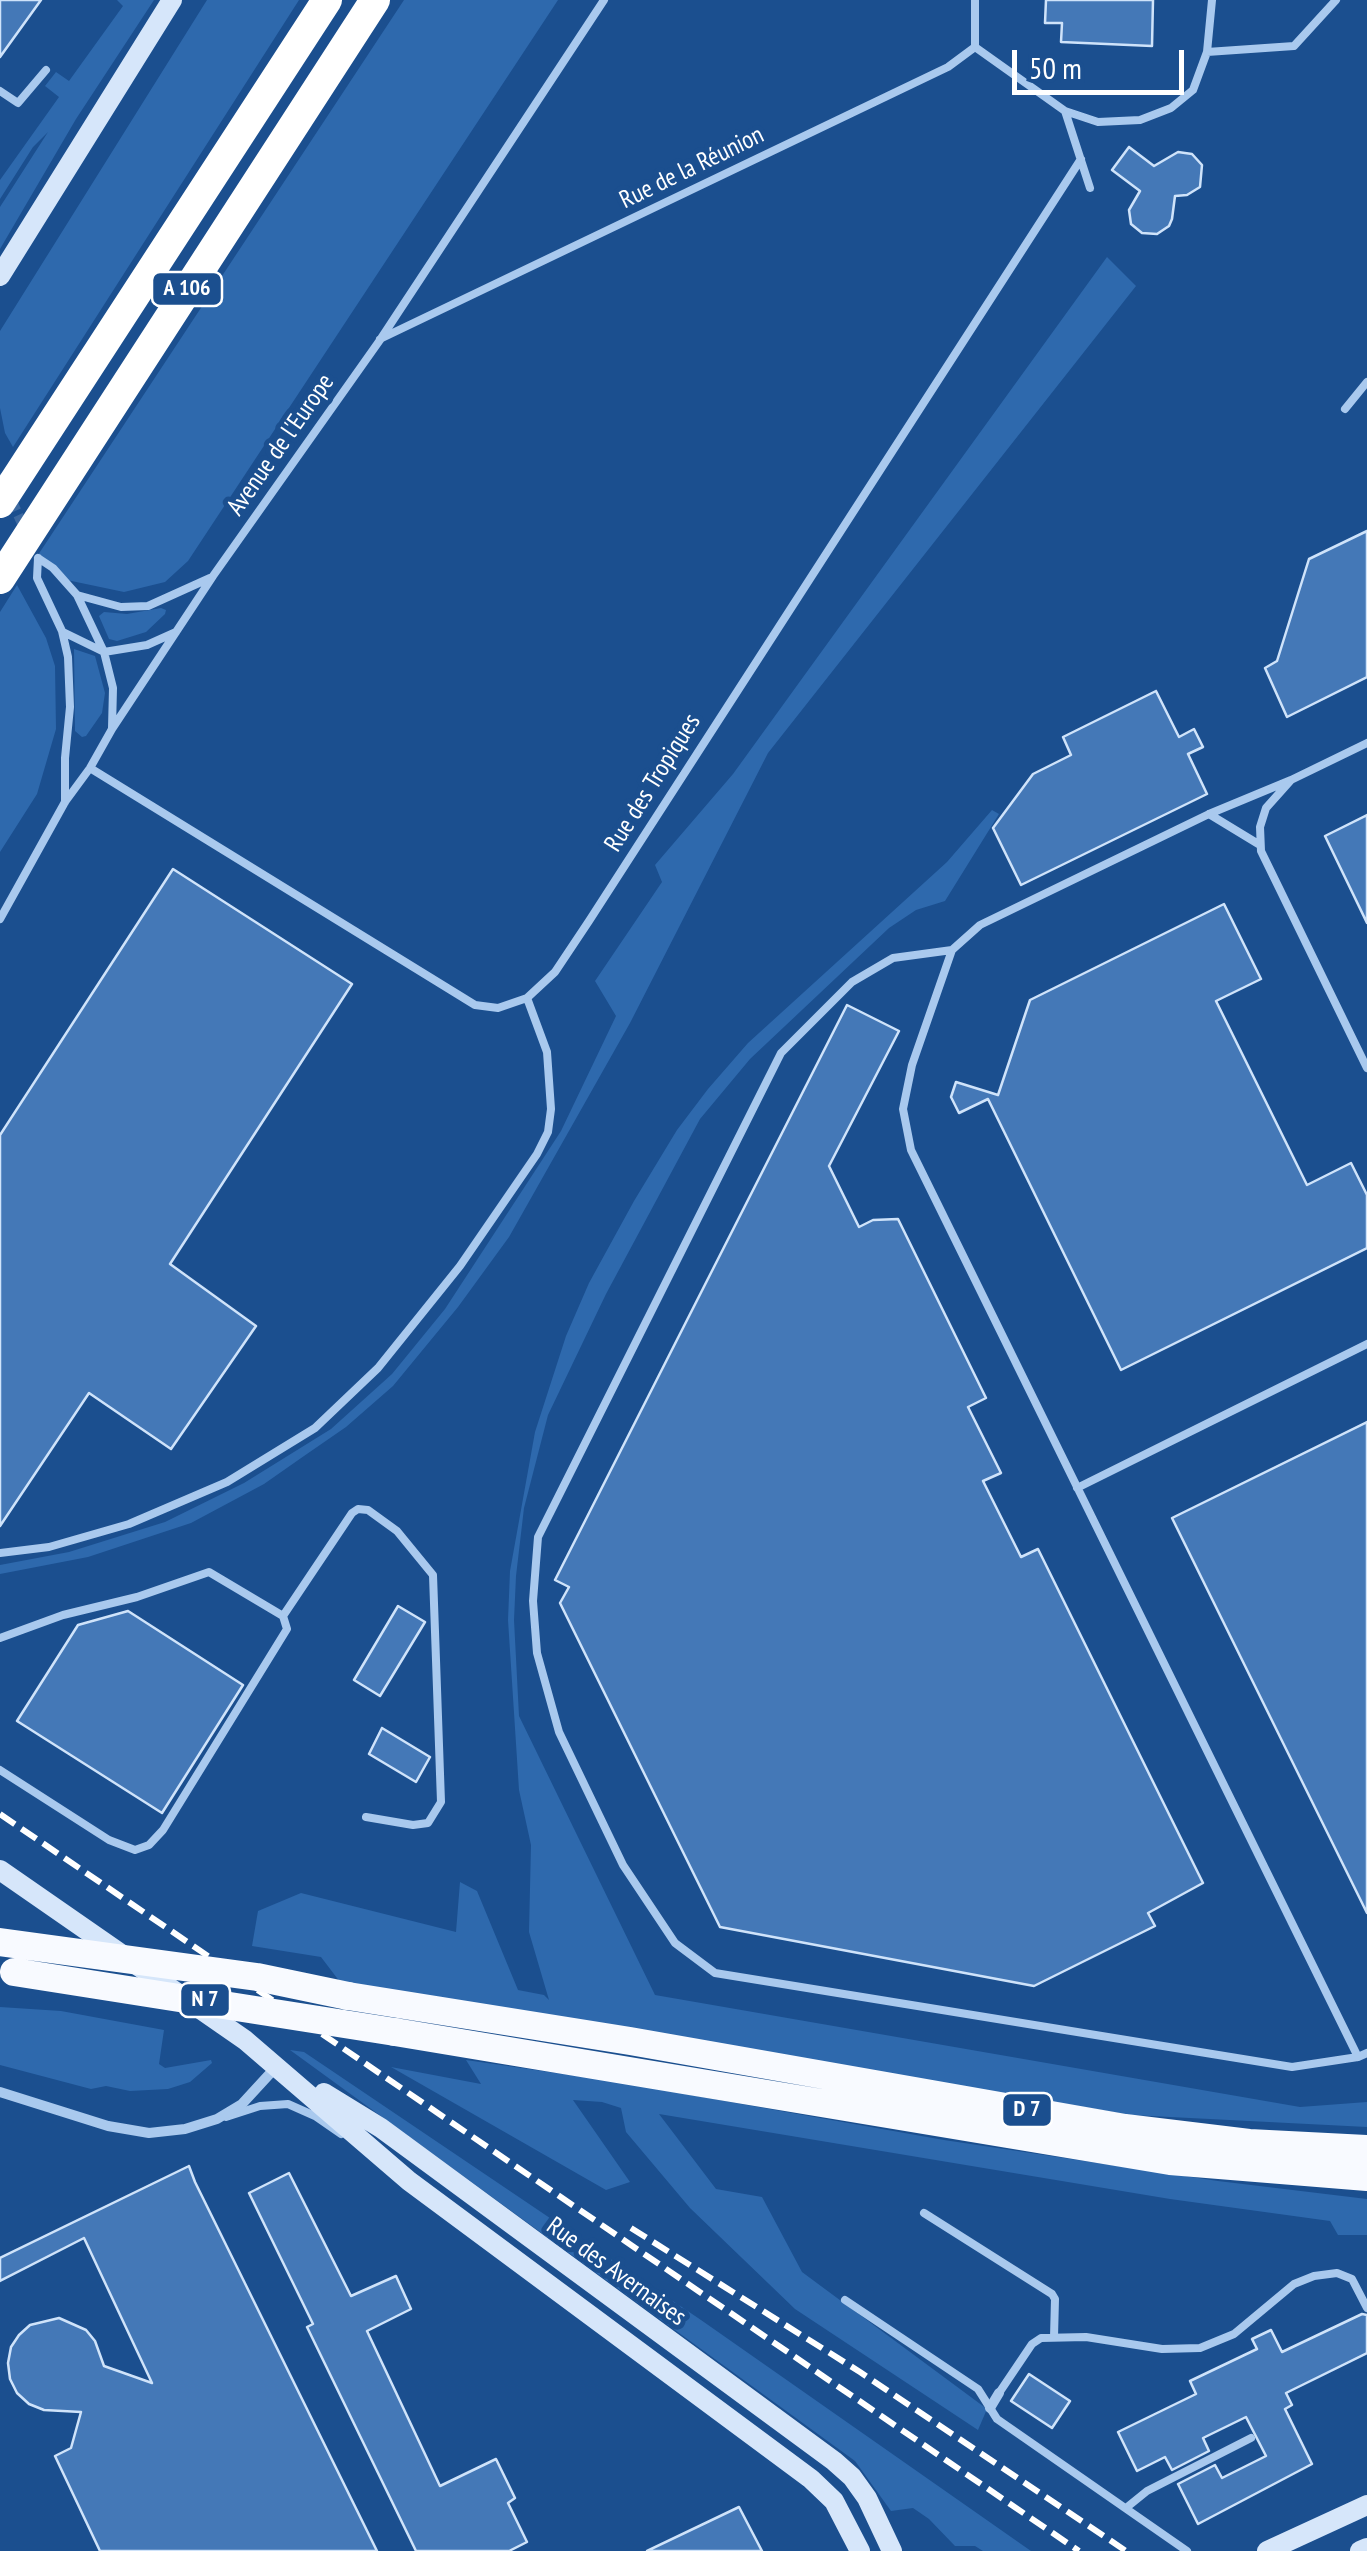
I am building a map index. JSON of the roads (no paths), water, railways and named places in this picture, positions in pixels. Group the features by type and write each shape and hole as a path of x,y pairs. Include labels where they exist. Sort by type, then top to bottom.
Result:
{"highway":[{"name":"A 106","path":"0,503 327,0"},
{"name":"A 106","path":"0,579 375,0"},
{"name":"N 7","path":"0,1942 257,1977 348,1996 689,2052"},
{"name":"N 7","path":"7,1972 702,2083"},
{"name":"D 7","path":"689,2052 1124,2128 1249,2144 1367,2149"},
{"name":"D 7","path":"702,2083 1170,2161 1367,2177"}],"main road":[{"path":"0,276 172,0"},
{"name":"Rue des Avernaises","path":"0,1870 278,2065 381,2128 834,2461 867,2498 892,2551"},
{"name":"Rue des Avernaises","path":"278,2065 408,2180 811,2479 834,2502 860,2551"},
{"path":"1267,2551 1367,2505"},
{"path":"1360,2551 1367,2548"}],"street":[{"path":"0,2092 108,2126 150,2133 217,2120 242,2104 278,2065"},
{"path":"990,2408 998,2392"}],"lane":[{"name":"Avenue de l'Europe","path":"0,919 65,802 112,729 380,340 604,0"},
{"path":"975,0 975,48 1065,111 1098,122 1140,120 1171,108 1193,90 1207,52 1212,0"},
{"path":"1207,52 1294,46 1336,0"},
{"name":"Rue de la Réunion","path":"380,340 948,68 975,48"},
{"path":"0,91 18,103 46,70"},
{"path":"1065,111 1090,188"},
{"name":"Rue des Tropiques","path":"528,998 555,972 589,921 1081,159"},
{"path":"1345,408 1367,382"},
{"path":"65,802 64,758 70,708 68,656 62,631 38,578 38,558 53,568 76,594 104,652 113,688 112,729"},
{"path":"76,594 121,607 148,606 214,576"},
{"path":"62,631 104,652 147,645 176,632"},
{"path":"952,950 893,958 852,982 781,1053 729,1156 538,1537 533,1601 538,1653 559,1732 623,1865 675,1943 716,1973 1292,2067 1362,2055 911,1150 903,1109 909,1079 952,950 980,924 1209,814 1367,744"},
{"path":"0,1553 49,1547 130,1524 227,1482 314,1428 378,1368 460,1266 548,1132 547,1052 528,998 498,1008 476,1005 90,768"},
{"path":"1291,780 1266,808 1260,845 1367,1068"},
{"path":"1209,814 1260,845"},
{"path":"1077,1488 1367,1344"},
{"path":"283,1616 352,1512 358,1510 368,1510 395,1529 433,1575 441,1802 428,1823 413,1825 366,1817"},
{"path":"0,1638 209,1572 283,1616 287,1629 149,1845 135,1850 109,1840 0,1770"},
{"path":"217,2120 260,2106 288,2104 315,2116 408,2180"},
{"path":"924,2213 1052,2294 1054,2337"},
{"path":"998,2392 1032,2344 1041,2338 1086,2337 1162,2350 1200,2348 1234,2334 1294,2284 1337,2273 1352,2280 1367,2308"},
{"path":"845,2300 978,2389 997,2418 1187,2551"},
{"path":"1126,2508 1147,2491 1251,2438"}],"tunnel":[{"path":"0,474 24,528"}],"railway":[{"path":"0,1814 1079,2551"},
{"path":"631,2228 860,2372 1126,2551"}]}
